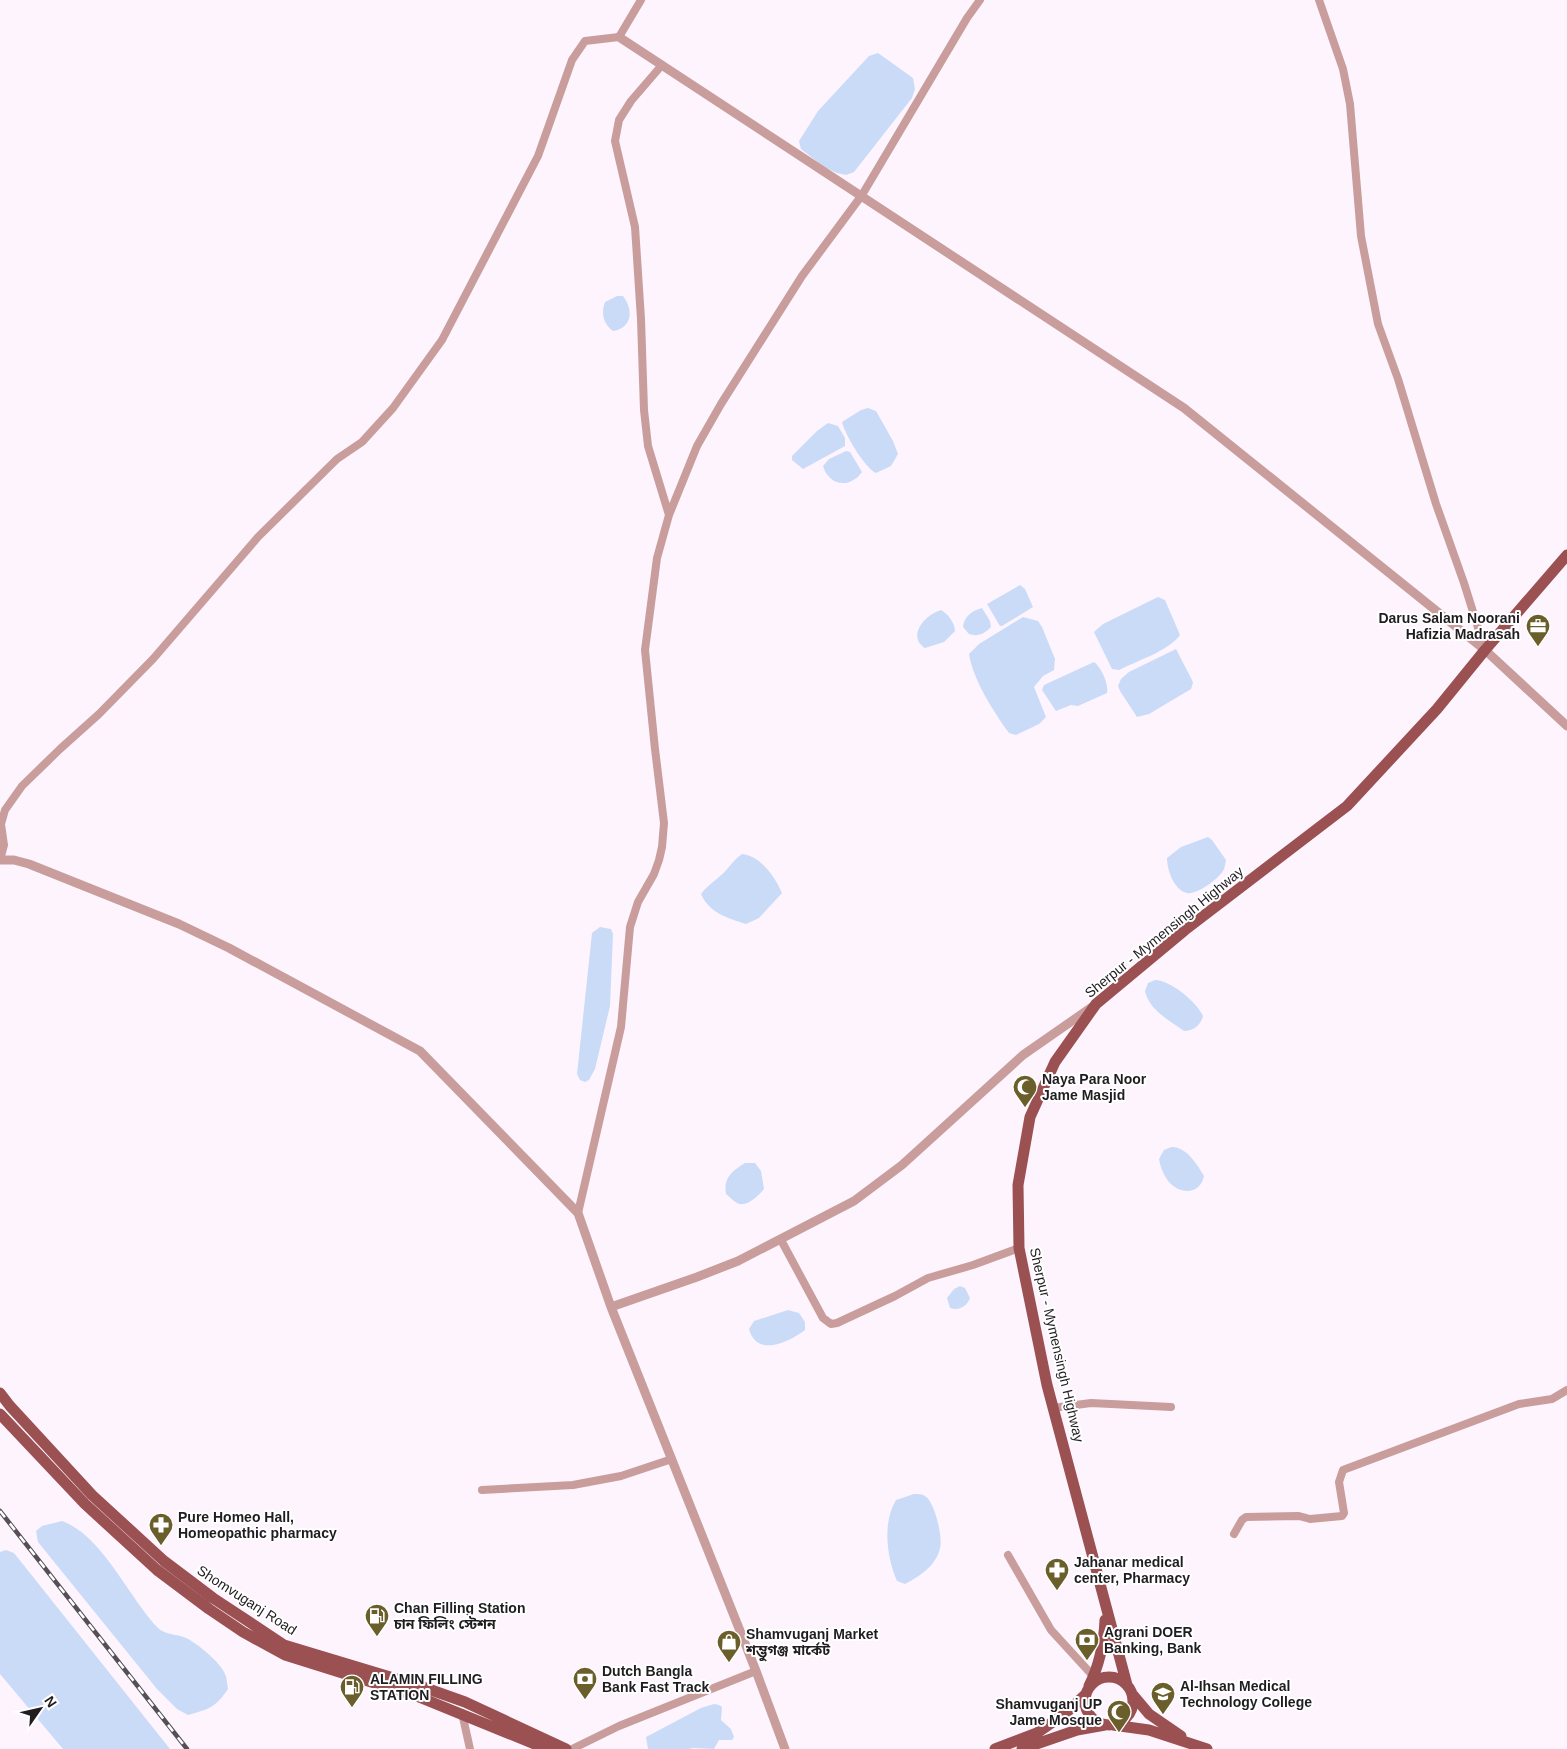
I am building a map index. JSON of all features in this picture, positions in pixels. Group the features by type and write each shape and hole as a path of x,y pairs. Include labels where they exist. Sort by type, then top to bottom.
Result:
{"main road":[{"name":"Sherpur - Mymensingh Highway","path":"1195,1745 1149,1714 1129,1688 1047,1385 1019,1248 1018,1186 1030,1117 1055,1062 1096,1004 1186,930 1347,806 1437,709 1567,555"},
{"name":"Shomvuganj Road","path":"0,1392 14,1411 92,1495 148,1548 179,1574 284,1645 420,1686 465,1702 566,1749"},
{"name":"Shomvuganj Road","path":"0,1414 85,1504 158,1570 243,1632 285,1655 419,1697 547,1749"},
{"name":"Sherpur - Mymensingh Highway","path":"1090,1686 1104,1633 1105,1605"},
{"path":"995,1749 1037,1733 1067,1712 1094,1682 1108,1677 1122,1680 1129,1688 1133,1706 1126,1718 1109,1725 1077,1730 1022,1749"},
{"path":"1090,1686 1085,1702 1086,1710 1098,1722 1149,1730 1207,1749"}],"street":[{"path":"619,37 641,0"},
{"path":"578,1213 621,1027 630,927 638,902 654,874 662,847 664,823 645,650 658,558 669,515 697,446 721,404 802,276 862,195 967,18 980,0"},
{"path":"1319,0 1343,69 1350,104 1361,236 1378,324 1398,379 1436,504 1485,650"},
{"path":"785,1749 612,1307 578,1213 420,1051 229,948 179,924 29,864 14,860 0,860 4,845 1,824 5,810 22,786 100,714 146,666 258,537 337,459 362,442 393,408 442,340 538,156 572,60 585,41 619,37 1184,408 1485,650 1567,726"},
{"path":"662,65 630,101 619,120 616,141 635,227 644,410 648,446 669,515"},
{"path":"612,1307 738,1261 854,1201 902,1165 1023,1055 1096,1004"},
{"path":"781,1240 823,1318 831,1324 870,1308 928,1278 973,1265 1019,1248"},
{"path":"1234,1534 1242,1520 1246,1517 1300,1516 1310,1519 1342,1516 1344,1512 1339,1482 1343,1470 1519,1404 1552,1399 1567,1390"},
{"path":"1054,1408 1091,1403 1171,1407"},
{"path":"482,1490 573,1485 621,1476 672,1459"},
{"path":"1008,1555 1051,1630 1090,1686"},
{"path":"572,1749 620,1726 756,1671"},
{"path":"462,1713 470,1749"}],"water":[{"path":"878,53 913,78 915,89 912,98 854,172 846,175 837,173 824,167 801,149 799,141 818,111 869,56"},
{"path":"617,296 623,296 627,301 630,312 624,326 613,331 605,322 603,310 605,302"},
{"path":"868,408 876,411 898,454 891,466 876,473 866,465 856,450 842,422 861,410"},
{"path":"828,423 838,426 845,438 845,446 803,469 792,460 792,456 817,431"},
{"path":"846,451 850,452 862,472 852,481 840,483 830,478 823,466 829,459"},
{"path":"1020,585 1025,589 1033,607 1000,626 987,604"},
{"path":"1158,597 1165,600 1180,635 1168,646 1152,655 1119,670 1112,669 1094,632 1103,624"},
{"path":"982,608 990,621 991,627 981,634 969,634 963,627 965,620 971,613"},
{"path":"941,610 951,619 955,631 944,642 925,648 917,638 920,626 929,616"},
{"path":"1023,617 1038,621 1055,659 1054,670 1043,676 1034,687 1046,717 1039,724 1016,735 1009,733 991,706 979,685 969,654 979,644"},
{"path":"1176,649 1192,680 1191,689 1149,714 1137,717 1120,691 1118,686 1121,679 1129,672"},
{"path":"1094,662 1104,676 1107,693 1078,706 1071,705 1056,711 1042,690 1044,685"},
{"path":"1208,837 1226,860 1224,870 1207,886 1196,892 1187,893 1182,891 1172,879 1167,858 1181,847"},
{"path":"742,854 761,863 771,874 782,893 759,918 746,924 726,917 714,910 701,894"},
{"path":"600,927 611,929 613,934 610,1006 595,1069 589,1080 585,1082 580,1080 577,1074 592,933"},
{"path":"1155,980 1175,988 1195,1004 1203,1016 1196,1027 1184,1031 1155,1009 1147,998 1145,991 1148,983"},
{"path":"1171,1147 1182,1149 1194,1161 1204,1176 1202,1182 1194,1190 1184,1191 1178,1189 1165,1176 1159,1159 1164,1150"},
{"path":"745,1163 755,1163 761,1171 764,1189 750,1202 740,1204 726,1194 725,1188 727,1179 732,1172"},
{"path":"960,1286 965,1288 970,1298 963,1307 957,1309 950,1308 947,1298 954,1289"},
{"path":"788,1310 799,1313 805,1322 805,1330 791,1339 774,1345 759,1343 753,1338 749,1329 754,1321"},
{"path":"914,1494 925,1496 932,1505 941,1543 938,1554 931,1565 922,1574 905,1584 897,1581 891,1562 888,1540 889,1519 896,1500"},
{"path":"62,1521 76,1528 90,1539 158,1628 164,1632 191,1641 219,1664 226,1676 228,1689 215,1704 188,1715 177,1709 157,1689 38,1542 36,1531 42,1526"},
{"path":"6,1550 14,1553 170,1749 63,1749 0,1674 0,1552"},
{"path":"714,1704 722,1707 721,1720 731,1729 734,1737 732,1740 719,1740 714,1749 648,1749 646,1737 701,1708"}],"railway":[{"path":"0,1511 187,1749"}],"place":[{"name":"Darus Salam Noorani Hafizia Madrasah","path":"1538,647"},
{"name":"Naya Para Noor Jame Masjid","path":"1025,1108"},
{"name":"Pure Homeo Hall, Homeopathic pharmacy","path":"161,1546"},
{"name":"Jahanar medical center, Pharmacy","path":"1057,1591"},
{"name":"Chan Filling Station চান ফিলিং স্টেশন","path":"377,1637"},
{"name":"Agrani DOER Banking, Bank","path":"1087,1661"},
{"name":"Shamvuganj Market শম্ভুগঞ্জ মার্কেট","path":"729,1663"},
{"name":"Dutch Bangla Bank Fast Track","path":"585,1700"},
{"name":"ALAMIN FILLING STATION","path":"352,1708"},
{"name":"Al-Ihsan Medical Technology College","path":"1163,1715"},
{"name":"Shamvuganj UP Jame Mosque","path":"1119,1733"}]}
